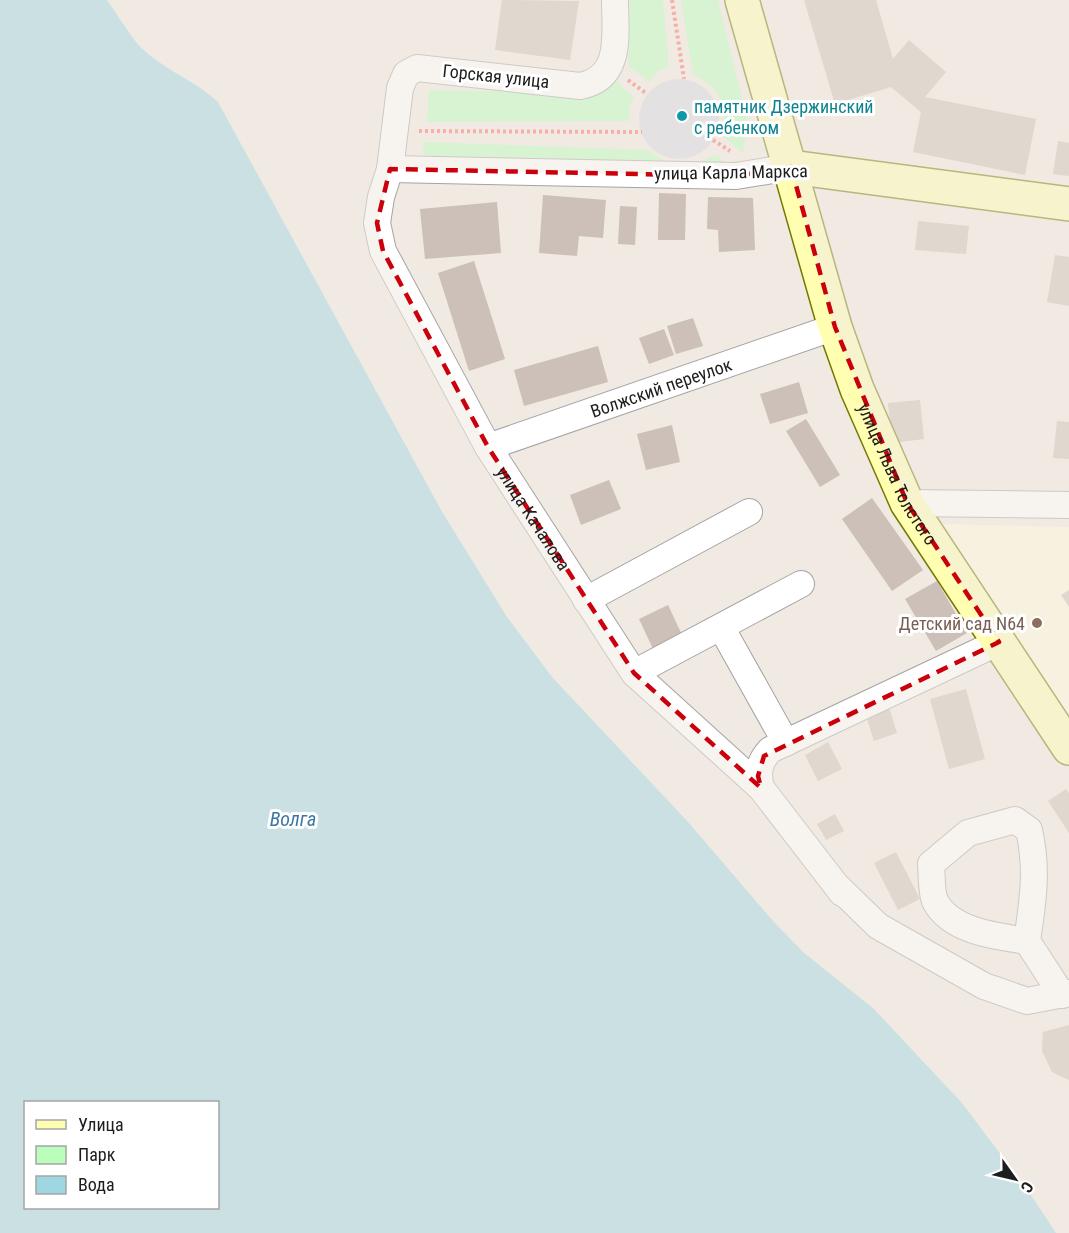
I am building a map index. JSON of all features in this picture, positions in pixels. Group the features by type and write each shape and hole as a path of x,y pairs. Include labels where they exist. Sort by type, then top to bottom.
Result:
{"main road":[{"name":"улица Льва Толстого","path":"742,0 835,327 857,389 907,503 1069,748"},
{"name":"улица Карла Маркса","path":"791,167 1069,204"}],"street":[{"name":"Горская улица","path":"390,169 400,88 406,74 417,68 580,86 590,84 599,79 613,60 616,50 615,0"},
{"name":"улица Карла Маркса","path":"390,169 736,176 791,167"},
{"name":"улица Качалова","path":"390,169 381,197 378,223 383,251 488,447 634,673 761,788 840,891 878,926 906,944 984,986 1027,1001 1065,994"},
{"name":"Волжский переулок","path":"488,447 835,327"},
{"path":"907,503 1069,505"},
{"path":"586,600 749,512"},
{"path":"634,673 801,584"},
{"path":"721,627 786,742"},
{"path":"761,788 758,776 759,764 770,750 999,642"},
{"path":"1027,941 990,935 955,921 935,901 932,864 968,833 1015,820 1029,830 1035,859 1035,893 1027,941 1065,994"}],"path":[{"path":"672,0 684,79"},
{"path":"419,130 642,132"}],"highlighted area":[{"path":"791,167 835,327 907,503 999,642 764,756 758,776 761,788 634,673 488,447 383,251 377,223 390,169 736,176"}],"shaded area":[{"path":"679,79 694,82 707,91 716,104 719,119 716,134 707,147 694,156 679,159 664,156 651,147 642,134 639,119 642,104 651,91 664,82"},
{"name":"Детский сад N64","path":"939,524 1069,527 1069,720"}],"green space":[{"path":"630,0 663,0 669,68 658,71 649,81 628,66"},
{"path":"681,0 718,0 747,119 743,153 724,137 723,107 717,93 693,74"},
{"path":"615,80 634,97 630,106 629,121 427,122 429,90 595,93"},
{"path":"423,142 648,150 664,160 680,164 697,162 715,155 733,167 424,164"}],"water":[{"name":"Волга","path":"0,0 107,0 132,37 145,51 218,102 441,510 507,617 552,677 689,823 773,921 803,952 874,1009 962,1103 1029,1192 1056,1233 0,1233"}],"building":[{"path":"502,0 579,1 570,60 495,50"},
{"path":"804,0 876,0 893,59 909,40 946,72 925,97 1036,119 1025,175 913,152 921,112 891,87 835,104"},
{"path":"1058,141 1069,143 1069,176 1053,174"},
{"path":"659,193 686,194 685,240 658,240"},
{"path":"543,195 606,200 603,238 579,236 577,256 539,253"},
{"path":"708,197 753,198 755,250 719,252 718,230 707,229"},
{"path":"497,202 501,253 425,259 420,209"},
{"path":"620,206 637,207 635,245 618,244"},
{"path":"918,221 969,226 966,254 915,250"},
{"path":"1055,255 1069,257 1069,306 1047,302"},
{"path":"474,261 505,359 469,371 438,273"},
{"path":"693,318 703,346 676,354 667,326"},
{"path":"664,329 674,355 649,364 639,338"},
{"path":"598,346 608,382 524,406 514,370"},
{"path":"799,382 808,413 770,424 760,394"},
{"path":"920,400 924,439 892,443 888,403"},
{"path":"806,419 840,475 820,487 786,431"},
{"path":"1057,421 1069,422 1069,459 1053,458"},
{"path":"672,425 680,462 646,470 637,434"},
{"path":"609,480 621,509 581,525 570,495"},
{"path":"872,498 923,570 892,591 842,519"},
{"path":"937,581 967,633 936,651 905,599"},
{"name":"Детский сад N64","path":"1069,590 1069,607 1061,595"},
{"path":"668,605 683,637 654,651 639,619"},
{"path":"966,689 985,759 949,769 930,699"},
{"path":"888,704 897,733 874,741 865,712"},
{"path":"828,742 842,769 818,781 805,755"},
{"path":"1066,789 1069,793 1069,833 1048,801"},
{"path":"835,814 844,831 826,840 817,824"},
{"path":"896,852 920,899 898,910 874,863"},
{"path":"1069,1025 1069,1080 1052,1072 1042,1051 1043,1032"}],"place":[{"name":"памятник Дзержинский с ребенком","path":"682,116"},
{"name":"Детский сад N64","path":"1037,623"}]}
